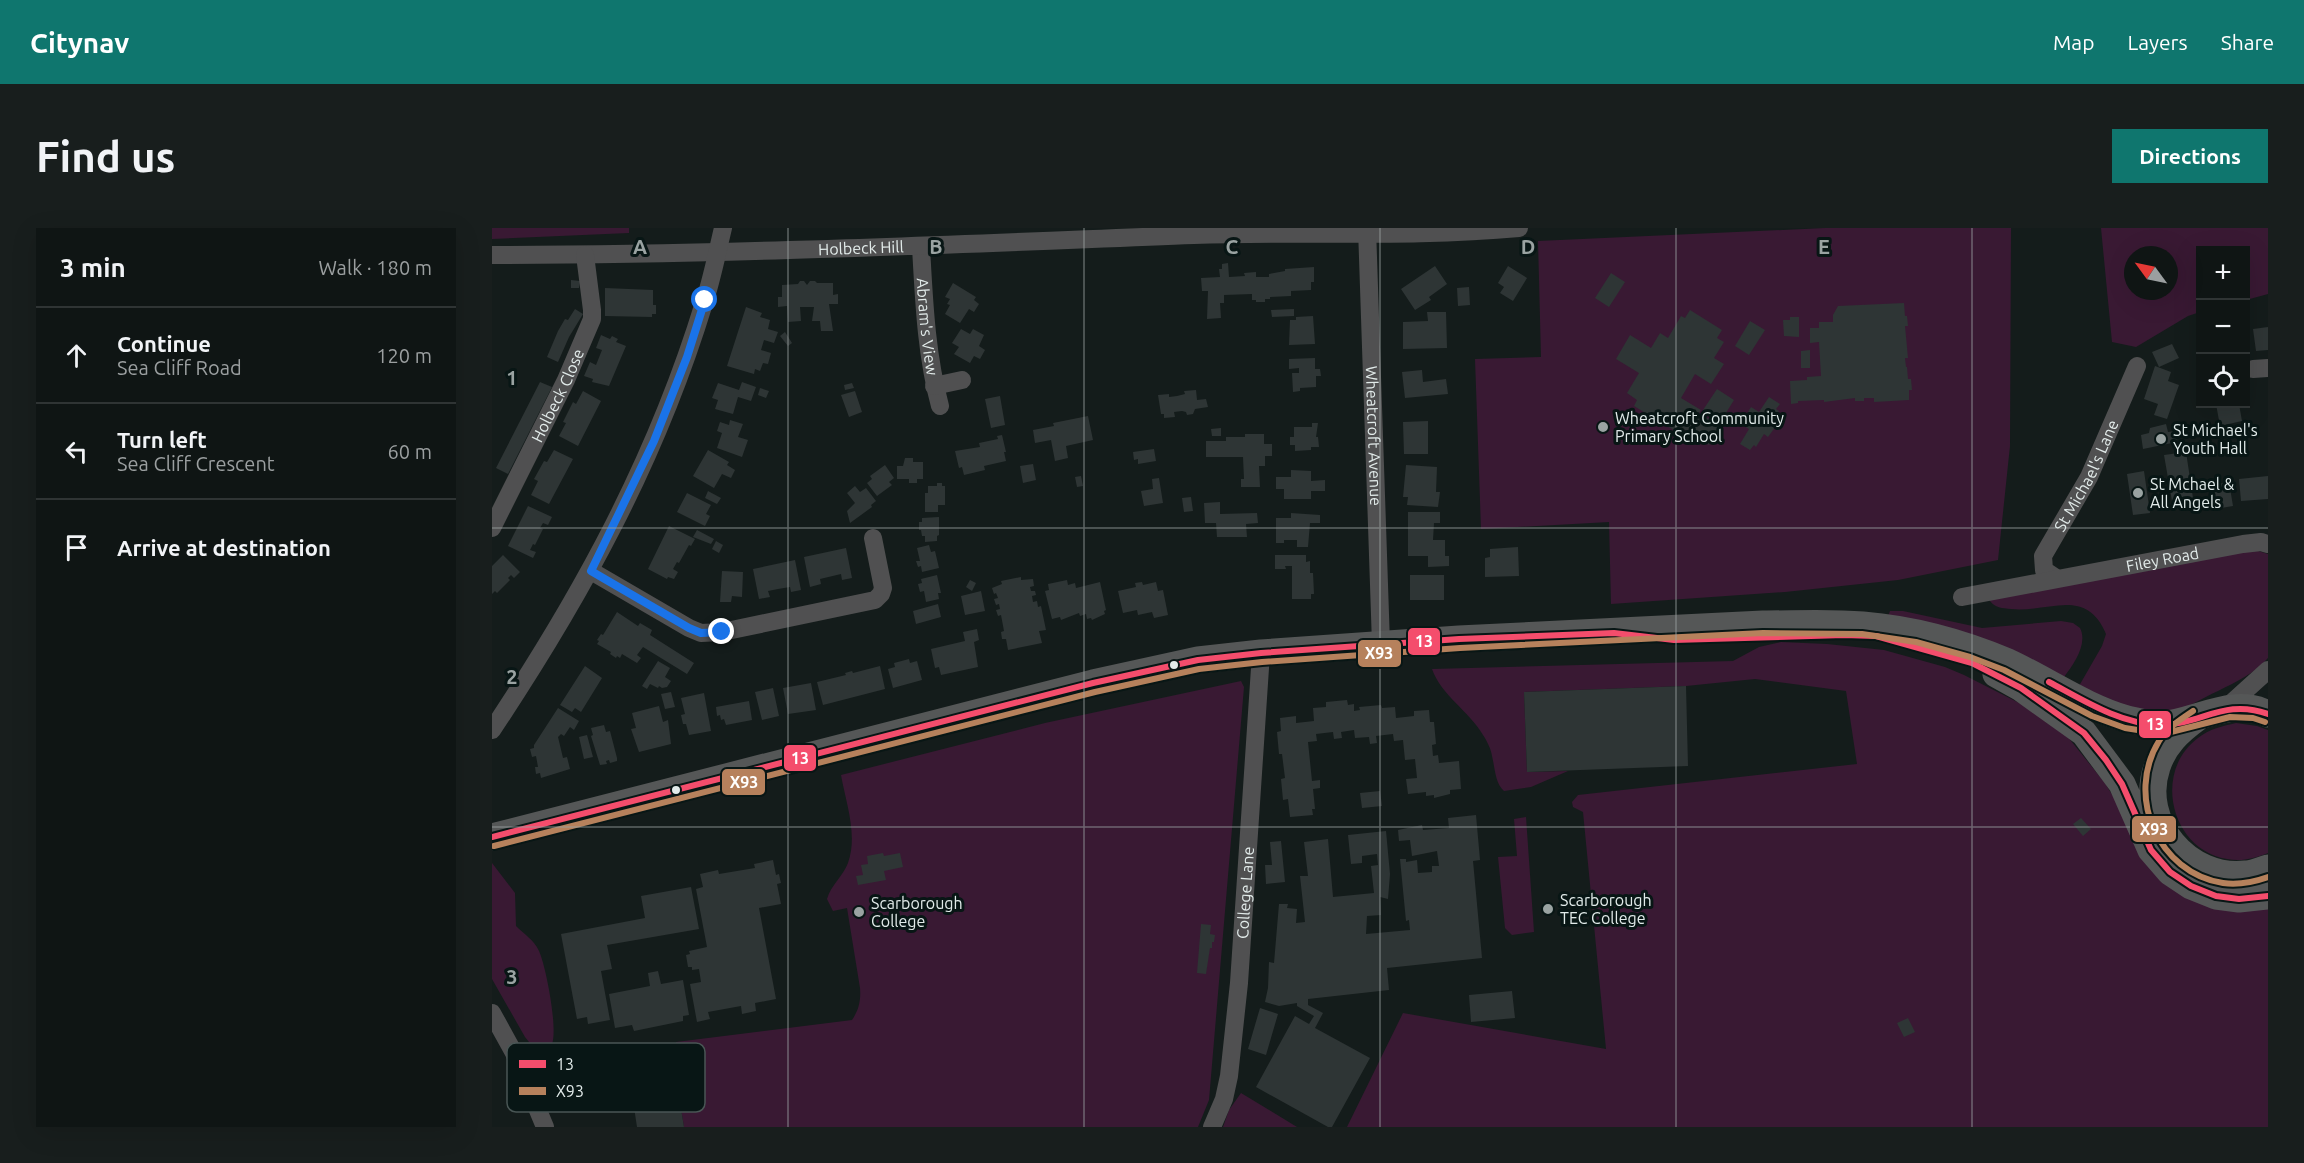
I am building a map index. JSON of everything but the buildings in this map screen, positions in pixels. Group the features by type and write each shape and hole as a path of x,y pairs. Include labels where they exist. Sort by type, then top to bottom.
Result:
{"highway":[{"path":"492,837 1093,683 1198,660 1381,644 1762,624 1863,625 1961,645 2005,661 2095,706 2126,718 2160,725 2198,718 2226,708 2246,707 2259,709 2268,714"},
{"path":"1614,633 1674,640 1806,634 1876,636 1972,663 2021,688 2084,733 2122,784 2151,850 2170,872 2191,886 2216,896 2239,899 2268,896"},
{"path":"2046,680 2107,737 2127,761 2156,813 2164,834 2181,854 2200,867 2222,874 2246,874 2268,868"},
{"path":"2156,813 2153,792 2156,768 2166,747 2180,731 2198,718"}],"street":[{"path":"492,730 534,666 591,571 654,441 691,345 723,228"},
{"name":"Holbeck Hill","path":"492,255 921,247 1198,235 1519,228"},
{"name":"Wheatcroft Avenue","path":"1367,231 1381,644"},
{"name":"Abram's View","path":"921,247 926,330 934,386 940,406"},
{"name":"Holbeck Close","path":"492,528 566,380 592,319 585,255"},
{"name":"St Michael's Lane","path":"2056,578 2044,570 2043,556 2089,477 2137,366"},
{"path":"934,386 962,380"},
{"path":"591,571 689,628 701,633 722,632 875,600 883,588 873,538"},
{"name":"Filey Road","path":"1962,597 2243,544 2261,542 2268,544"},
{"name":"College Lane","path":"1212,1127 1224,1099 1229,1076 1238,994 1261,653"},
{"path":"2226,708 2268,670"},
{"path":"492,1013 508,1043"},
{"path":"539,1112 545,1127"}],"shaded area":[{"path":"492,228 629,228 629,233 492,239"},
{"path":"1825,228 2011,228 2010,446 1998,560 1898,580 1785,592 1611,604 1609,522 1481,529 1475,359 1541,357 1538,241"},
{"path":"2101,228 2268,228 2268,294 2250,299 2250,246 2196,246 2196,313 2136,347 2112,342"},
{"path":"2258,551 2268,554 2268,658 2238,681 2174,711 2156,712 2133,708 2079,686 2102,646 2106,634 2098,619 2088,610 2065,605 2011,609 1996,606 1990,601 1990,598 2239,552"},
{"path":"1890,611 1903,611 1982,628 2061,621 2073,623 2080,628 2082,634 2081,647 2076,660 2064,677 1888,616"},
{"path":"1781,642 1884,650 1945,667 2033,710 2067,736 2105,783 2119,806 2268,902 2268,1127 1347,1127 1403,1013 1606,1049 1583,812 1573,807 1572,802 1578,795 1857,764 1846,691 1755,679 1686,686 1524,692 1527,772 1568,771 1531,787 1504,791 1497,780 1491,751 1484,737 1477,726 1448,695 1432,669 1733,661 1759,647"},
{"name":"Scarborough College","path":"1241,681 1244,687 1209,1100 1198,1127 684,1127 682,1112 705,1112 705,1043 676,1042 852,1020 856,1012 860,1001 860,988 847,908 833,911 827,899 831,889 846,868 851,852 850,819 841,775 1045,723"},
{"path":"2236,723 2268,730 2268,853 2238,860 2208,853 2192,841 2181,826 2174,808 2172,789 2175,770 2184,753 2198,738 2216,728"},
{"path":"1526,817 1534,932 1512,935 1505,928 1498,857 1517,856 1514,819"},
{"path":"492,863 515,893 516,926 532,940 542,959 552,1012 552,1043 530,1043 492,979"},
{"path":"1241,1093 1297,1127 1223,1127 1229,1110"}],"transit line":[{"name":"13","path":"492,837 1093,683 1198,660 1261,653 1459,639 1614,633 1674,640 1876,636 1972,663 2021,688 2084,733 2106,760 2122,784 2151,850 2170,872 2191,886 2216,896 2239,899 2268,896"},
{"name":"X93","path":"494,846 1095,692 1199,669 1262,662 1460,648 1763,633 1862,634 1916,642 1970,657 2004,670 2092,716 2125,728 2163,734 2230,717 2253,718 2265,722"},
{"name":"13","path":"2049,682 2102,710 2145,724 2175,724 2225,710 2252,710 2268,714"},
{"name":"X93","path":"2193,711 2174,724 2162,736 2149,762 2146,785 2147,807 2154,829 2165,848 2181,864 2200,876 2234,884 2268,877"}],"place":[{"name":"Wheatcroft Community Primary School","path":"1603,427"},
{"name":"St Michael's Youth Hall","path":"2161,439"},
{"name":"St Mchael & All Angels","path":"2138,493"},
{"name":"Scarborough TEC College","path":"1548,909"},
{"name":"Scarborough College","path":"859,912"}],"route":[{"path":"705,300 687,357 654,441 591,571 689,628 701,633 722,632"}]}
